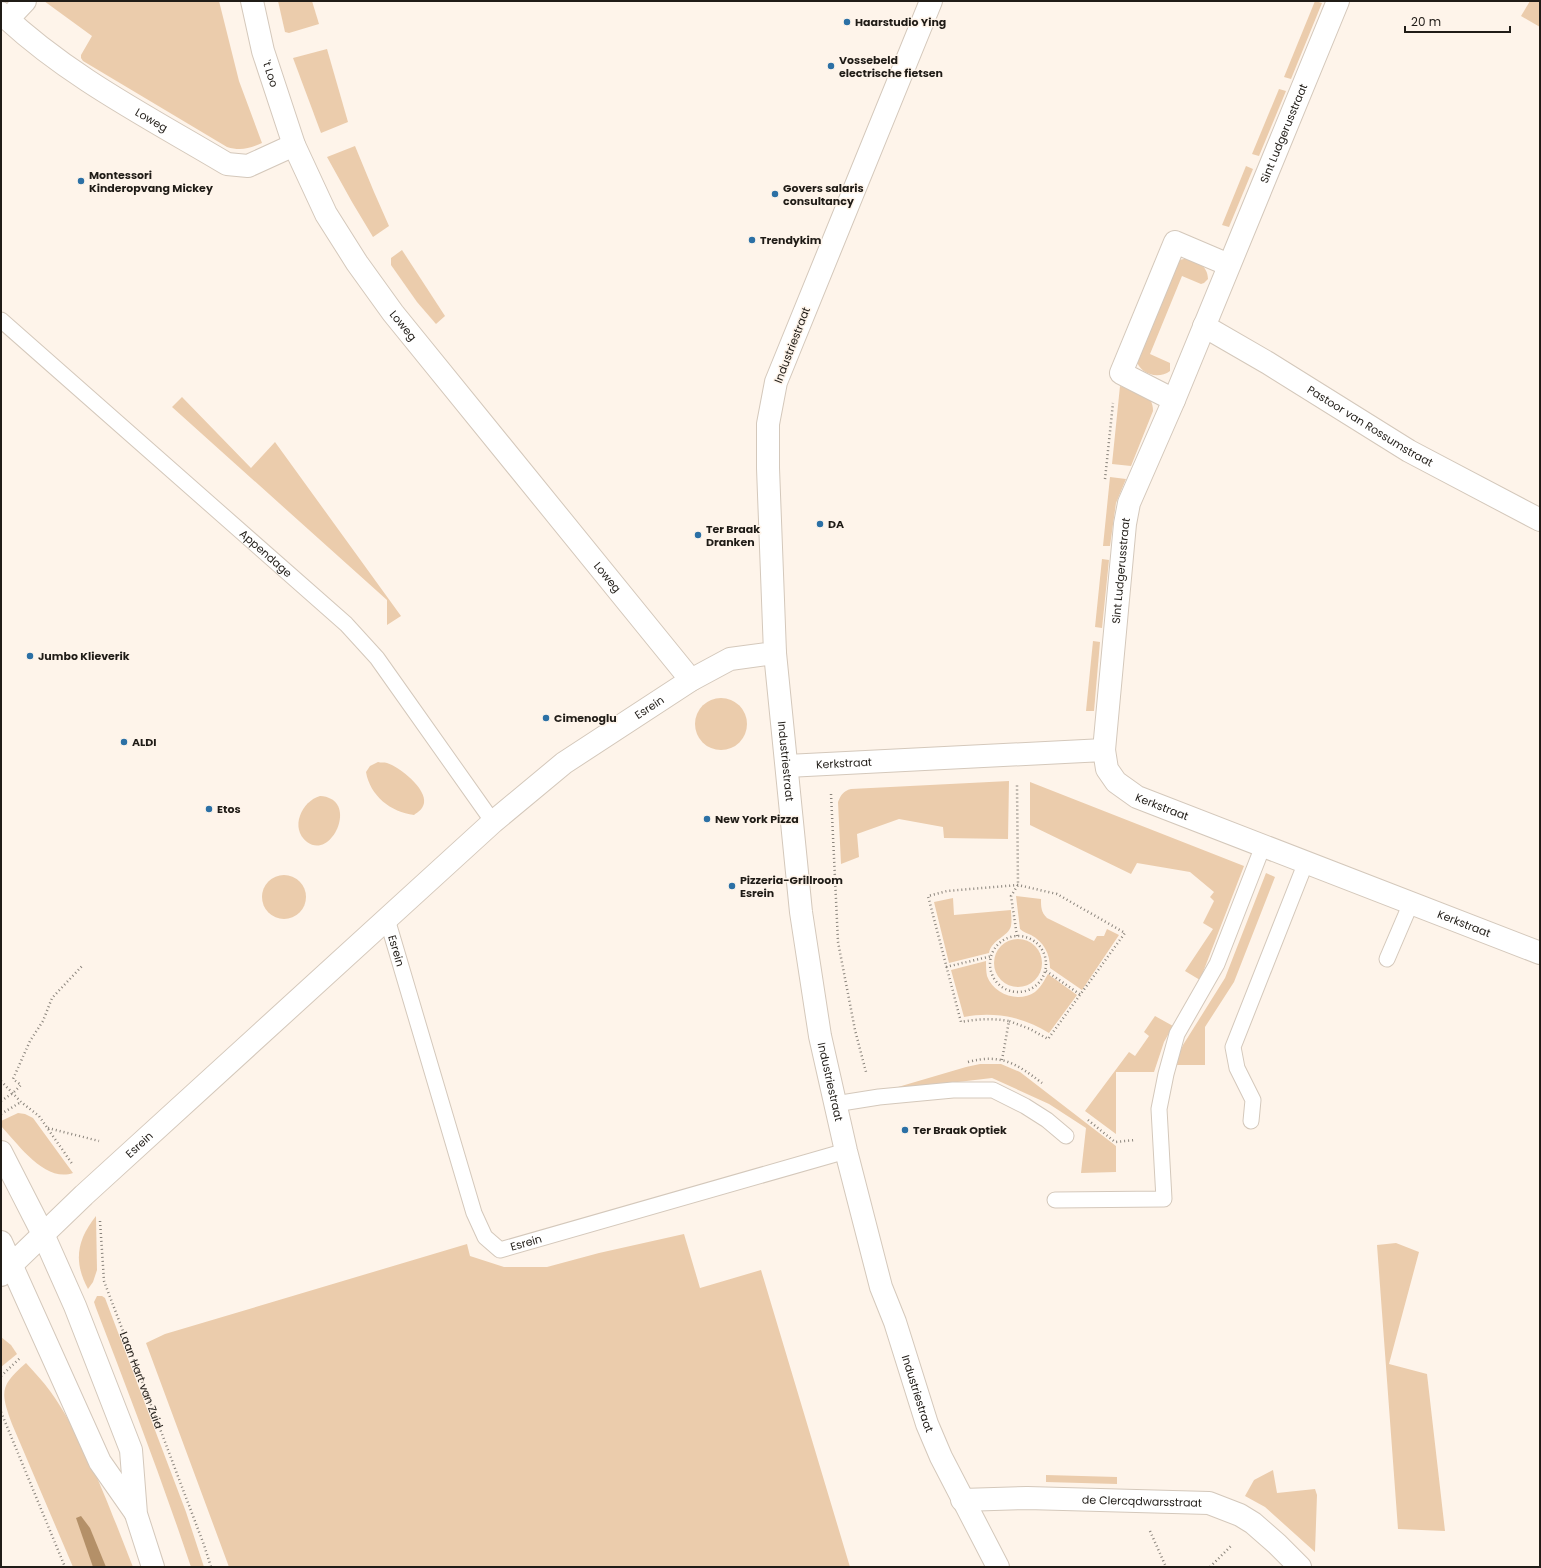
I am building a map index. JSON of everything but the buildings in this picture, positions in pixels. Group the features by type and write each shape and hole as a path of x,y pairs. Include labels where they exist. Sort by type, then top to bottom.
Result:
{"street":[{"name":"Loweg","path":"25,1 4,16 18,30 88,81 227,164 248,166 294,144 326,214 357,263 393,313 691,680"},
{"name":"'t Loo","path":"252,1 263,51 294,144"},
{"name":"Industriestraat","path":"931,1 776,382 768,424 768,468 776,653 801,912 820,1036 846,1151 881,1287 895,1322 927,1424 962,1500 998,1567"},
{"name":"Sint Ludgerusstraat","path":"1104,750 1125,524 1129,503 1174,400 1338,1"},
{"path":"1174,400 1121,373 1175,242 1229,265"},
{"name":"Pastoor van Rossumstraat","path":"1204,326 1268,363 1409,451 1540,520"},
{"path":"691,680 730,659 776,653"},
{"name":"Esrein","path":"6,1270 90,1190 492,822 564,762 691,680"},
{"name":"Kerkstraat","path":"787,766 1104,750 1107,769 1116,782 1137,797 1540,953"},
{"path":"1,1152 43,1234 75,1306 131,1450 136,1514 153,1567"},
{"path":"1,1242 6,1270 100,1462 136,1514"},
{"name":"de Clercqdwarsstraat","path":"962,1500 1027,1498 1209,1503 1240,1515 1253,1524 1277,1544 1300,1567"}],"lane":[{"name":"Appendage","path":"1,320 346,624 377,658 492,822"},
{"path":"1055,1200 1164,1199 1159,1109 1166,1074 1177,1034 1217,964 1263,846"},
{"path":"1251,1121 1253,1100 1237,1068 1233,1047 1306,862"},
{"path":"1387,959 1411,903"},
{"name":"Esrein","path":"387,919 474,1213 485,1237 500,1250 846,1151"},
{"path":"835,1104 879,1097 953,1090 993,1090 1025,1106 1047,1120 1066,1136"}],"path":[{"path":"1017,754 1018,885 1011,896 1017,936"},
{"path":"830,789 838,942 855,1030 866,1074"},
{"path":"1018,885 1057,894 1125,932 1048,1039 1030,1029 997,1018 961,1022 928,896 947,891 1018,885"},
{"path":"1017,936 1025,936 1033,940 1040,946 1046,958 1046,970 1037,985 1029,990 1019,992 1010,991 1002,986 995,979 991,970 992,956 999,943 1007,938 1017,936"},
{"path":"946,967 992,956"},
{"path":"1,1101 13,1093 21,1085 13,1079 20,1062 43,1021 52,998 83,965"},
{"path":"1046,970 1081,995"},
{"path":"1002,1060 1009,1021"},
{"path":"964,1063 978,1059 1002,1060 1022,1067 1047,1087"},
{"name":"Laan Hart van Zuid","path":"1,1080 21,1102 39,1116 90,1190 100,1224 104,1281 211,1567"},
{"path":"1,1114 21,1102"},
{"path":"1084,1117 1115,1142 1160,1138"},
{"path":"48,1128 134,1150"},
{"path":"1,1412 65,1567"},
{"path":"1137,1502 1166,1567"}],"shaded area":[{"path":"44,1 219,1 239,81 262,143 244,149 227,147 83,61 81,55 92,36"},
{"path":"278,1 312,1 319,24 289,33 285,32"},
{"path":"1315,1 1322,3 1291,79 1284,77"},
{"path":"1530,1 1540,1 1540,27 1521,16"},
{"path":"327,49 348,122 321,133 293,58"},
{"path":"1279,89 1286,91 1259,156 1252,154"},
{"path":"355,146 389,226 373,237 327,157"},
{"path":"1246,166 1253,169 1229,227 1222,225"},
{"path":"402,250 445,316 436,324 417,302 391,265 391,258"},
{"path":"1179,260 1193,260 1204,267 1208,279 1201,284 1182,276 1150,354 1170,363 1170,371 1160,375 1150,374 1141,368 1136,359"},
{"path":"1120,386 1147,396 1152,405 1153,411 1131,466 1112,464"},
{"path":"182,397 251,468 275,442 401,616 387,625 387,600 172,407"},
{"path":"1110,477 1126,479 1116,503 1110,546 1103,546"},
{"path":"1102,559 1109,560 1102,628 1095,627"},
{"path":"1093,641 1100,642 1094,711 1086,711"},
{"path":"716,698 726,698 736,702 743,709 747,719 747,729 743,739 736,746 726,750 716,750 706,746 699,739 695,729 695,719 699,709 706,702"},
{"path":"378,762 387,763 399,769 417,785 424,797 424,803 423,807 414,815 397,810 390,806 377,795 372,788 368,781 366,772 370,766"},
{"path":"1009,781 1008,839 944,838 943,827 899,819 857,834 859,857 841,864 838,802 841,795 846,791 851,789"},
{"path":"1030,782 1244,866 1200,980 1185,971 1213,929 1203,923 1214,901 1210,897 1214,892 1190,872 1137,863 1131,874 1030,825"},
{"path":"320,796 332,799 338,807 340,816 338,827 333,836 325,843 316,846 307,842 302,836 298,823 303,809 308,803"},
{"path":"1266,873 1275,877 1234,982 1205,1027 1205,1065 1177,1065 1178,1057 1183,1045 1225,978"},
{"path":"284,875 296,879 302,885 306,897 302,909 296,915 284,919 272,915 266,909 262,897 266,885 272,879"},
{"path":"1016,896 1041,899 1042,909 1047,918 1094,941 1097,936 1104,936 1107,929 1119,935 1082,990 1050,968 1049,958 1043,945 1036,938 1020,929"},
{"path":"953,898 954,915 1011,910 1011,926 1009,930 993,944 989,953 949,963 934,902"},
{"path":"1018,939 1027,941 1035,946 1040,954 1042,963 1040,972 1035,980 1027,985 1018,987 1009,985 1001,980 996,972 994,963 996,954 1001,946 1009,941"},
{"path":"986,961 987,976 990,983 1001,992 1008,995 1022,997 1035,992 1041,986 1048,974 1077,995 1049,1033 1039,1027 1019,1019 997,1015 975,1015 964,1017 951,970"},
{"path":"1155,1016 1173,1026 1164,1042 1154,1072 1116,1072 1116,1134 1085,1111 1129,1052 1135,1056 1149,1036 1144,1032"},
{"path":"980,1064 1001,1064 1020,1072 1116,1146 1116,1172 1081,1173 1086,1128 1049,1104 992,1078 898,1089 898,1087"},
{"path":"18,1113 25,1114 33,1118 73,1173 63,1175 42,1167 15,1142 1,1126 1,1121"},
{"path":"96,1216 97,1270 93,1282 88,1289 80,1269 79,1251 81,1242"},
{"path":"684,1234 700,1288 761,1270 850,1567 229,1567 146,1343 165,1334 467,1244 470,1256 504,1267 547,1267 599,1253"},
{"path":"1396,1243 1419,1252 1389,1364 1427,1374 1445,1531 1398,1529 1377,1245"},
{"path":"97,1296 102,1296 105,1298 186,1512 204,1567 191,1567 157,1469 96,1308 94,1302"},
{"path":"1,1337 11,1345 17,1354 1,1367"},
{"path":"26,1363 50,1391 75,1431 106,1499 133,1567 73,1567 12,1424 5,1404 4,1396 7,1384 17,1371"},
{"path":"1273,1470 1277,1493 1315,1489 1317,1495 1315,1552 1265,1507 1245,1496 1254,1480"},
{"path":"1046,1475 1117,1477 1117,1484 1046,1482"},
{"path":"81,1516 90,1528 106,1567 93,1567 76,1518"}],"place":[{"name":"Haarstudio Ying","path":"847,22"},
{"name":"Vossebeld electrische fietsen","path":"831,66"},
{"name":"Montessori Kinderopvang Mickey","path":"81,181"},
{"name":"Govers salaris consultancy","path":"775,194"},
{"name":"Trendykim","path":"752,240"},
{"name":"DA","path":"820,524"},
{"name":"Ter Braak Dranken","path":"698,535"},
{"name":"Jumbo Klieverik","path":"30,656"},
{"name":"Cimenoglu","path":"546,718"},
{"name":"ALDI","path":"124,742"},
{"name":"Etos","path":"209,809"},
{"name":"New York Pizza","path":"707,819"},
{"name":"Pizzeria-Grillroom Esrein","path":"732,886"},
{"name":"Ter Braak Optiek","path":"905,1130"}]}
